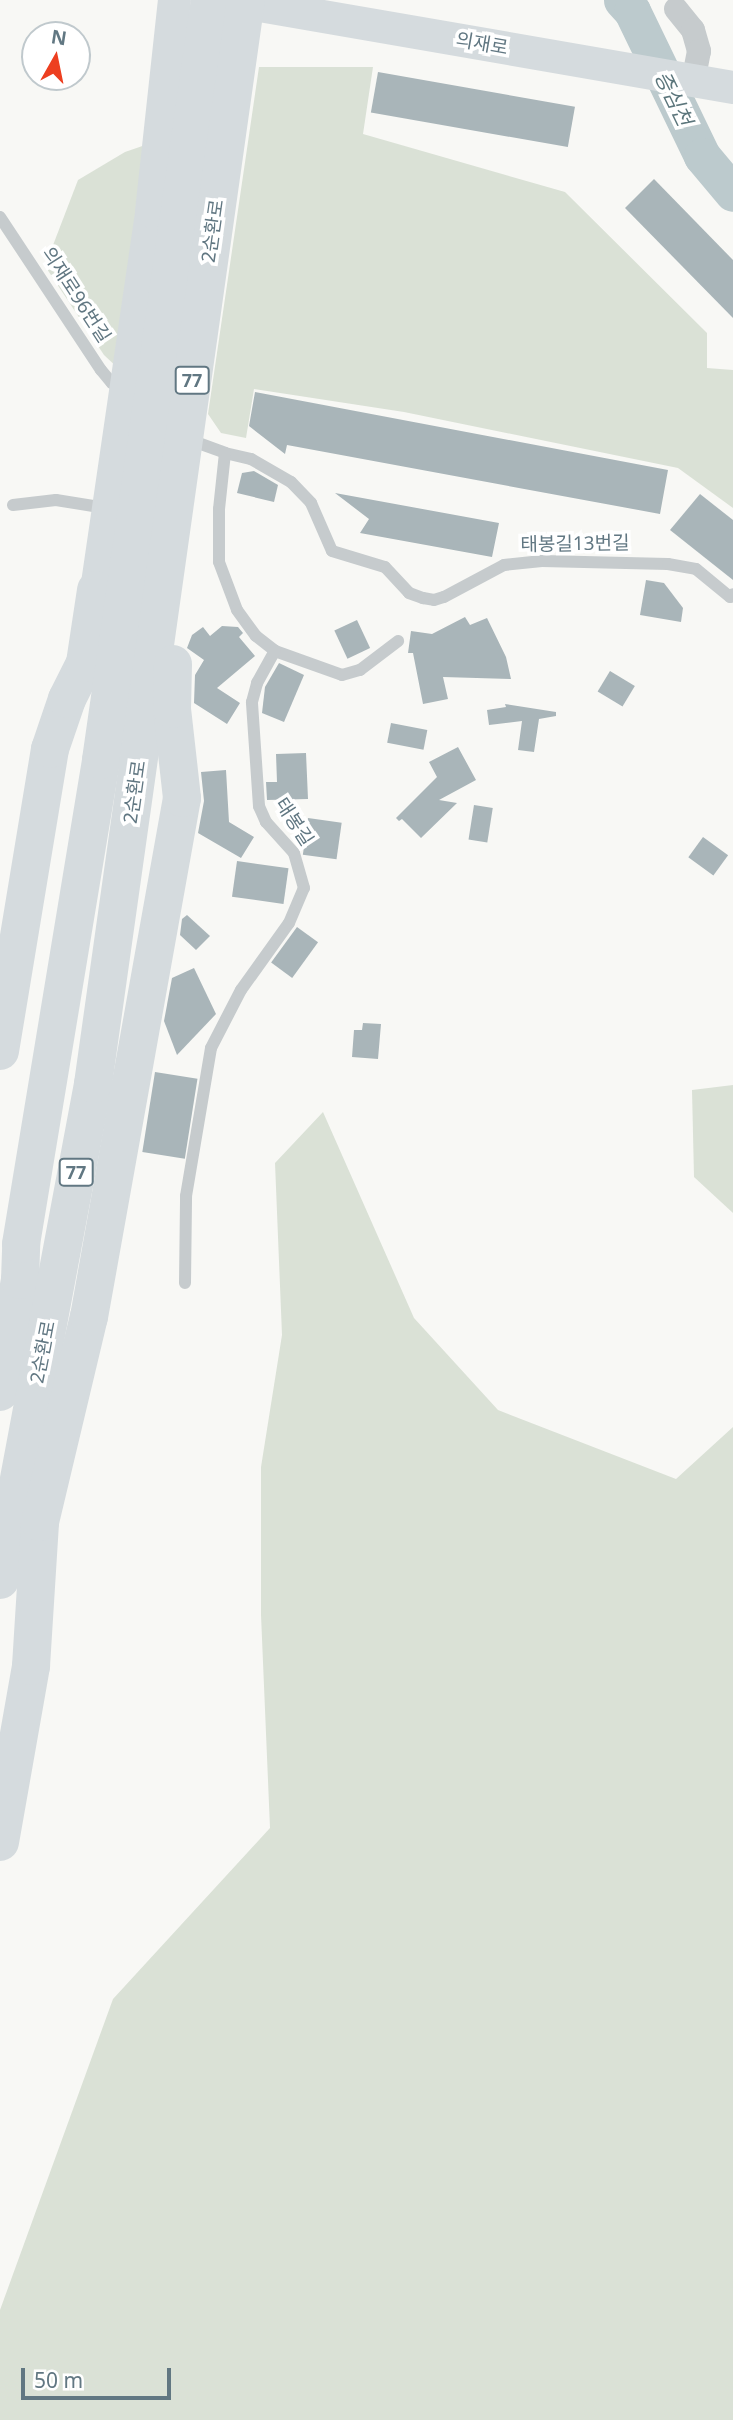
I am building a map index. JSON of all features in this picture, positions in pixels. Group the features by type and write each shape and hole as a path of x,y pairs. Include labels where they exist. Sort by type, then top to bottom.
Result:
{"highway":[{"name":"2순환로","path":"0,1392 20,1280 20,1244 101,760 210,0"},
{"name":"2순환로","path":"0,1580 93,1084 248,1"},
{"path":"0,1051 50,749 67,699 85,663 96,590"},
{"path":"0,1842 31,1666 40,1522 89,1317 182,798 172,709 174,601"},
{"name":"77","path":"0,1308 6,1275 20,1244"}],"street":[{"path":"96,590 120,386 151,211 174,0"},
{"path":"174,601 190,436 224,288 248,1"},
{"name":"의재로","path":"248,1 733,87"},
{"path":"676,9 693,30 699,51 693,81"}],"lane":[{"name":"의재로96번길","path":"0,217 101,370 190,436"},
{"path":"94,540 120,386"},
{"path":"190,436 219,509 219,562 237,610 256,636 275,651 342,675 360,670 398,641"},
{"name":"태봉길13번길","path":"190,436 251,459 290,482 312,503 332,551 386,567 410,593 423,598 435,600 444,597 504,565 542,561 668,564 696,569 730,597 733,594"},
{"path":"13,505 56,500 99,507"},
{"name":"태봉길","path":"185,1283 186,1196 211,1048 241,990 289,923 304,888 294,853 266,822 259,806 252,702 257,683 275,651"}],"shaded area":[{"path":"259,67 373,67 363,134 565,192 707,333 707,368 733,370 733,508 678,468 404,412 254,389 246,438 221,433 208,414"},
{"path":"154,142 121,371 104,355 45,266 78,180 125,152"},
{"path":"733,1085 733,1213 694,1177 692,1090"},
{"path":"323,1112 414,1318 498,1410 676,1479 733,1427 733,2420 0,2420 0,2310 113,1999 270,1828 261,1615 261,1467 282,1335 275,1163"}],"building":[{"path":"378,72 575,107 568,147 371,112"},
{"path":"654,179 733,260 733,318 625,208"},
{"path":"255,392 668,470 660,514 287,445 285,454 249,426"},
{"path":"254,471 278,485 274,502 237,493 242,473"},
{"path":"335,493 499,523 492,557 360,533 369,519"},
{"path":"700,494 733,520 733,580 670,530"},
{"path":"646,580 664,583 683,608 681,622 640,615"},
{"path":"465,617 470,625 487,618 506,657 511,679 443,677 448,699 423,704 413,653 408,653 411,631 432,634"},
{"path":"357,620 370,648 347,659 334,631"},
{"path":"222,626 238,627 243,633 239,637 255,656 217,688 240,703 227,724 194,703 195,675 204,660 187,648 192,635 203,627 210,636"},
{"path":"279,663 304,675 284,722 262,713 265,687"},
{"path":"610,671 635,686 622,707 598,692"},
{"path":"505,704 556,712 556,716 539,719 534,752 518,750 522,721 489,725 487,710 506,707"},
{"path":"391,723 427,730 424,750 387,743"},
{"path":"458,747 476,780 439,800 457,803 421,838 402,819 399,821 396,818 437,777 429,762"},
{"path":"306,753 308,799 267,800 266,782 277,782 276,754"},
{"path":"226,770 229,822 254,837 241,858 198,833 204,801 201,772"},
{"path":"474,805 493,808 487,843 469,840"},
{"path":"308,818 342,823 337,859 303,855"},
{"path":"703,837 728,855 713,875 688,857"},
{"path":"237,861 288,868 283,904 232,897"},
{"path":"187,915 210,936 196,950 180,935 182,919"},
{"path":"297,927 318,942 292,978 271,963"},
{"path":"194,968 216,1014 177,1055 164,1021 172,978"},
{"path":"363,1023 381,1024 378,1059 352,1057 354,1030 362,1030"},
{"path":"155,1072 197,1079 185,1159 142,1152"}],"waterway":[{"name":"증심천","path":"622,0 632,11 702,156 733,193"}]}
